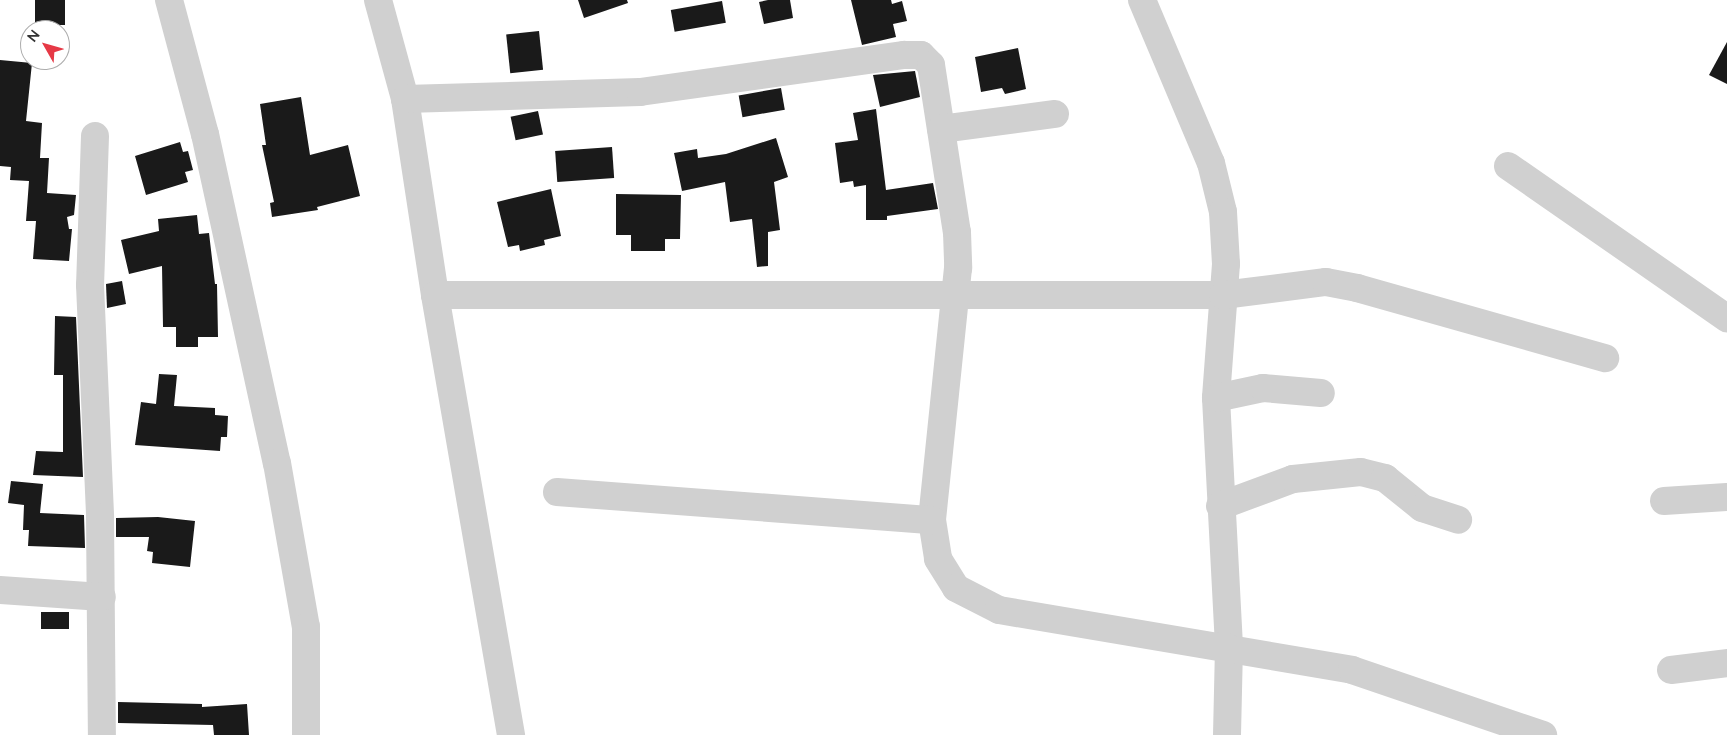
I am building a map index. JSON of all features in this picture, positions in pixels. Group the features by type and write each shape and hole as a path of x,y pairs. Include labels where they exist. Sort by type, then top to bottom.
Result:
{"street":[{"path":"169,0 205,134 277,463 306,626 306,735"},
{"path":"378,0 405,99 435,295 511,735"},
{"path":"1142,0 1211,163 1223,212 1226,264 1216,398 1220,506 1229,647 1227,735"},
{"path":"405,99 640,92 894,56 921,55 931,65 957,232 954,295 932,520 938,558 956,588 999,610 1229,647 1352,670 1543,735"},
{"path":"941,129 1055,114"},
{"path":"95,136 90,285 102,597 102,735"},
{"path":"1508,166 1727,318"},
{"path":"435,295 1223,294 1326,282 1357,288 1605,358"},
{"path":"1216,398 1263,388 1321,392"},
{"path":"1220,506 1294,478 1361,472 1385,478 1422,508 1458,520"},
{"path":"557,492 932,520"},
{"path":"1664,501 1727,497"},
{"path":"0,590 102,597"},
{"path":"1671,670 1727,663"}],"building":[{"path":"35,0 65,0 65,20 35,20"},
{"path":"578,0 627,0 628,3 584,18"},
{"path":"790,0 793,18 764,24 759,2"},
{"path":"851,0 891,0 892,4 902,1 907,21 893,24 896,37 862,45"},
{"path":"722,1 726,23 675,32 671,10"},
{"path":"539,31 543,70 510,73 506,34"},
{"path":"1727,42 1727,84 1709,75"},
{"path":"1018,48 1026,89 1005,94 1002,88 981,92 975,57"},
{"path":"0,60 20,62 20,70 31,70 26,121 42,123 40,158 49,158 47,193 76,195 74,215 67,217 69,229 72,229 69,261 33,259 36,221 26,221 29,181 10,180 11,167 0,166"},
{"path":"915,71 920,97 880,107 873,75"},
{"path":"781,88 785,110 742,117 739,95"},
{"path":"301,97 310,155 348,145 360,196 317,207 318,210 272,217 270,203 274,202 262,145 266,145 260,104"},
{"path":"876,109 886,190 933,183 938,209 887,216 887,220 866,220 866,185 854,187 853,181 840,183 835,143 858,140 853,113"},
{"path":"538,111 543,134 516,140 511,117"},
{"path":"776,138 788,177 774,182 780,230 768,232 768,266 757,267 752,219 730,222 725,182 682,191 674,153 697,149 698,158 726,154"},
{"path":"180,142 183,152 188,151 193,170 185,172 188,182 146,195 135,156"},
{"path":"612,147 614,178 557,182 555,151"},
{"path":"551,189 561,236 544,240 545,245 520,251 519,245 508,247 497,202"},
{"path":"616,194 681,195 680,239 665,239 665,251 631,251 631,235 616,235"},
{"path":"197,215 199,234 209,233 215,284 217,284 218,337 198,337 198,347 176,347 176,327 163,327 162,266 129,274 121,240 159,231 158,219"},
{"path":"122,281 126,304 107,308 106,284"},
{"path":"55,316 76,317 83,477 33,475 36,451 63,452 63,375 54,375"},
{"path":"159,374 177,375 174,406 215,408 215,415 228,416 227,437 221,437 220,451 135,445 141,402 156,404"},
{"path":"11,481 43,484 40,513 84,515 85,548 28,546 29,530 23,530 24,505 8,503"},
{"path":"158,517 195,521 190,567 152,563 153,552 147,551 149,537 116,537 116,518"},
{"path":"41,612 69,612 69,629 41,629"},
{"path":"118,702 202,704 202,707 247,704 249,735 214,735 213,725 118,723"}]}
